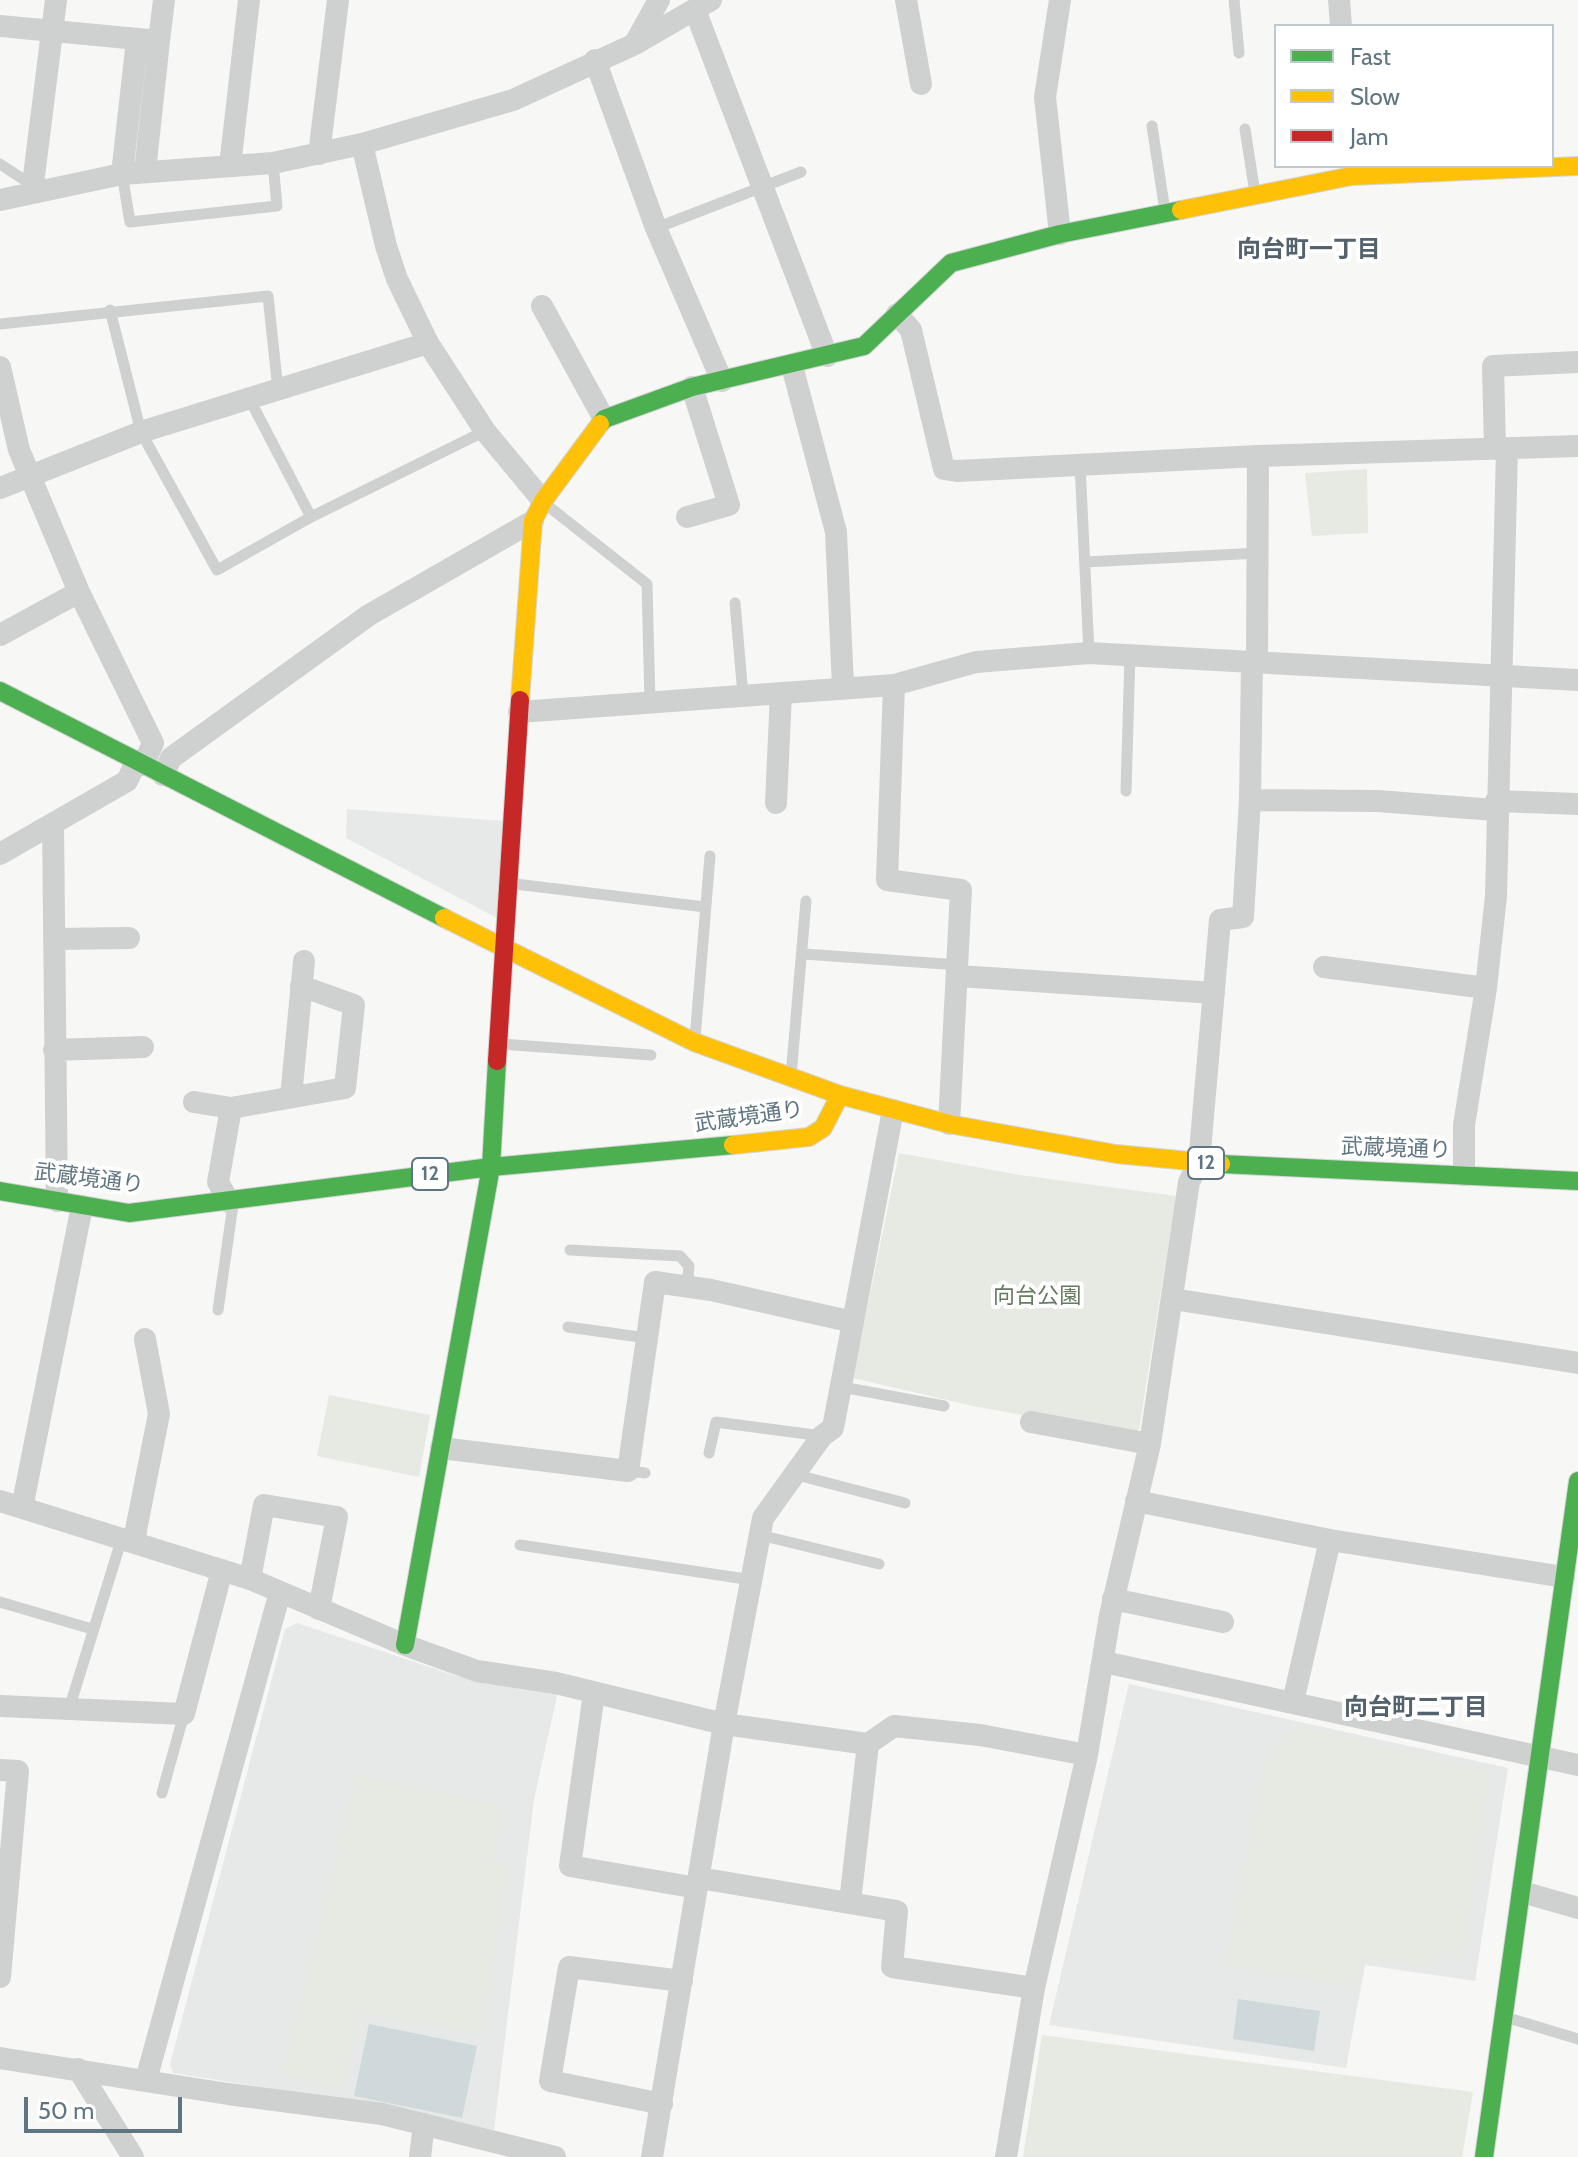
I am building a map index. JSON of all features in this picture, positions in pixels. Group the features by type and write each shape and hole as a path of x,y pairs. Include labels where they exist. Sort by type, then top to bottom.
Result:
{"street":[{"path":"32,188 56,0"},
{"path":"122,174 148,41 164,0"},
{"path":"230,166 249,0"},
{"path":"319,154 338,0"},
{"path":"635,44 659,0"},
{"path":"906,0 921,84"},
{"path":"1060,0 1045,97 1060,234"},
{"path":"1339,0 1341,24"},
{"path":"0,200 32,188 122,174 273,163 362,144 513,100 635,44 703,5 760,188 827,356"},
{"path":"0,26 148,41"},
{"path":"145,171 148,41"},
{"path":"595,60 656,228 722,381"},
{"path":"362,144 397,279 428,343 538,511 506,883 500,1044 491,1167 405,1645"},
{"path":"1554,167 1578,166"},
{"path":"0,854 153,765 369,615 538,511 604,419 692,387 792,366 864,346 951,263 1060,234 1166,215 1351,171 1487,168"},
{"path":"542,306 604,419"},
{"path":"897,314 911,330 944,469 957,471 1258,456 1578,446"},
{"path":"0,488 141,432 428,343"},
{"path":"1464,1175 1464,1125 1486,988 1496,896 1496,806 1502,675 1501,448 1493,366 1578,362"},
{"path":"792,366 836,532 843,686"},
{"path":"0,367 4,396 30,476 79,592 153,743 153,765"},
{"path":"687,517 729,505 692,387"},
{"path":"1006,2157 1034,1988 1087,1755 1113,1599 1150,1444 1189,1182 1199,1163 1220,920 1243,917 1255,662 1258,456"},
{"path":"0,635 79,592"},
{"path":"519,712 843,686 894,685 976,662 1089,653 1578,680"},
{"path":"894,685 887,880 961,890 949,1124"},
{"path":"0,691 153,765 504,949 694,1042 840,1095"},
{"path":"776,803 781,693"},
{"path":"1250,800 1496,806 1578,804"},
{"path":"53,824 57,1201"},
{"path":"55,939 129,938"},
{"path":"291,1097 304,961"},
{"path":"1324,967 1486,988"},
{"path":"959,970 1214,993"},
{"path":"194,1102 231,1108 345,1088 354,1005 301,986"},
{"path":"54,1050 143,1047"},
{"name":"武蔵境通り","path":"0,1191 129,1213 491,1167 809,1137 823,1128 840,1095 949,1124 1085,1149 1199,1163 1578,1181"},
{"path":"231,1108 218,1182 232,1201"},
{"path":"652,2157 724,1724 763,1518 797,1475 822,1436 833,1428 893,1110"},
{"path":"22,1508 82,1206"},
{"path":"441,1448 637,1472 647,1338 655,1282 853,1322"},
{"path":"1173,1299 1578,1363"},
{"path":"128,1539 159,1414 145,1339"},
{"path":"1031,1422 1150,1444"},
{"path":"1484,2157 1578,1481"},
{"path":"0,1501 250,1579 405,1645 477,1671 594,1693 724,1724 868,1744 894,1726 980,1735 1087,1755"},
{"path":"1136,1501 1330,1540 1564,1577"},
{"path":"250,1579 264,1505 337,1517 319,1609"},
{"path":"1293,1702 1330,1540"},
{"path":"0,1706 184,1714 222,1570"},
{"path":"146,2080 280,1592"},
{"path":"1113,1599 1223,1622"},
{"path":"1104,1662 1578,1765"},
{"path":"594,1693 570,1866 850,1902 897,1911 892,1967 1034,1988"},
{"path":"850,1902 868,1744"},
{"path":"0,1770 18,1771 0,1977"},
{"path":"1522,1892 1578,1908"},
{"path":"662,2104 550,2081 569,1967 682,1981"},
{"path":"0,2058 382,2114 555,2157"},
{"path":"78,2069 133,2157"},
{"path":"420,2157 424,2124"}],"lane":[{"path":"1234,0 1239,53"},
{"path":"1152,126 1166,215"},
{"path":"1245,129 1255,194"},
{"path":"122,174 130,222 277,206 273,163"},
{"path":"0,164 32,188"},
{"path":"656,228 801,172"},
{"path":"0,324 110,310 268,296 278,390"},
{"path":"110,310 141,432 217,570 311,517 485,431"},
{"path":"250,400 311,517"},
{"path":"1080,464 1089,653"},
{"path":"538,511 647,584 650,702"},
{"path":"1086,562 1258,553"},
{"path":"735,603 743,695"},
{"path":"1126,791 1130,655"},
{"path":"694,1042 710,856"},
{"path":"506,883 705,907"},
{"path":"791,1079 804,954 806,901"},
{"path":"804,954 959,970"},
{"path":"500,1044 651,1055"},
{"path":"218,1310 232,1201"},
{"path":"570,1250 680,1256 689,1266 687,1287"},
{"path":"568,1327 647,1338"},
{"path":"842,1387 944,1406"},
{"path":"709,1453 716,1422 822,1436"},
{"path":"797,1475 905,1503"},
{"path":"760,1535 879,1564"},
{"path":"69,1709 92,1629 128,1539"},
{"path":"520,1545 752,1580"},
{"path":"0,1602 92,1629"},
{"path":"162,1793 184,1714"},
{"path":"1505,2016 1578,2039"}],"shaded area":[{"path":"347,809 503,821 497,918 346,838"},
{"path":"297,1623 457,1676 558,1692 534,1799 494,2130 387,2107 173,2073 170,2064 285,1629"},
{"path":"1129,1684 1508,1768 1475,1981 1365,1965 1346,2068 1049,2025"},
{"path":"1238,1999 1320,2011 1314,2051 1233,2039"},
{"path":"369,2024 477,2046 462,2118 354,2096"}],"green space":[{"path":"1367,469 1368,533 1312,536 1305,473"},
{"name":"向台公園","path":"899,1153 1020,1175 1176,1196 1138,1436 973,1406 853,1378"},
{"path":"329,1395 430,1415 419,1477 317,1456"},
{"path":"1300,1726 1490,1770 1463,1956 1434,1955 1432,1967 1362,1960 1356,1988 1225,1967 1265,1759 1270,1760 1275,1742"},
{"path":"357,1773 502,1806 494,1862 508,1864 482,2034 362,2014 342,2089 282,2075"},
{"path":"1042,2035 1473,2092 1462,2157 1023,2157"}],"traffic: fast":[{"path":"600,424 604,419 692,387 864,346 951,263 1060,234 1181,210"},
{"path":"0,691 444,918"},
{"path":"405,1645 491,1167 497,1061"},
{"path":"0,1191 129,1213 491,1167 733,1145"},
{"path":"1221,1164 1578,1181"},
{"path":"1484,2157 1578,1481"}],"traffic: slow":[{"path":"1554,167 1578,166"},
{"path":"1181,210 1352,176 1533,168"},
{"path":"520,700 533,521 543,501 600,424"},
{"path":"444,918 694,1042 840,1095"},
{"path":"733,1145 809,1137 823,1128 840,1095 949,1124 1116,1154 1221,1164"}],"traffic: jam":[{"path":"497,1061 520,700"}],"district":[{"name":"向台町一丁目","path":"1309,250"},
{"name":"向台町二丁目","path":"1416,1708"}]}
